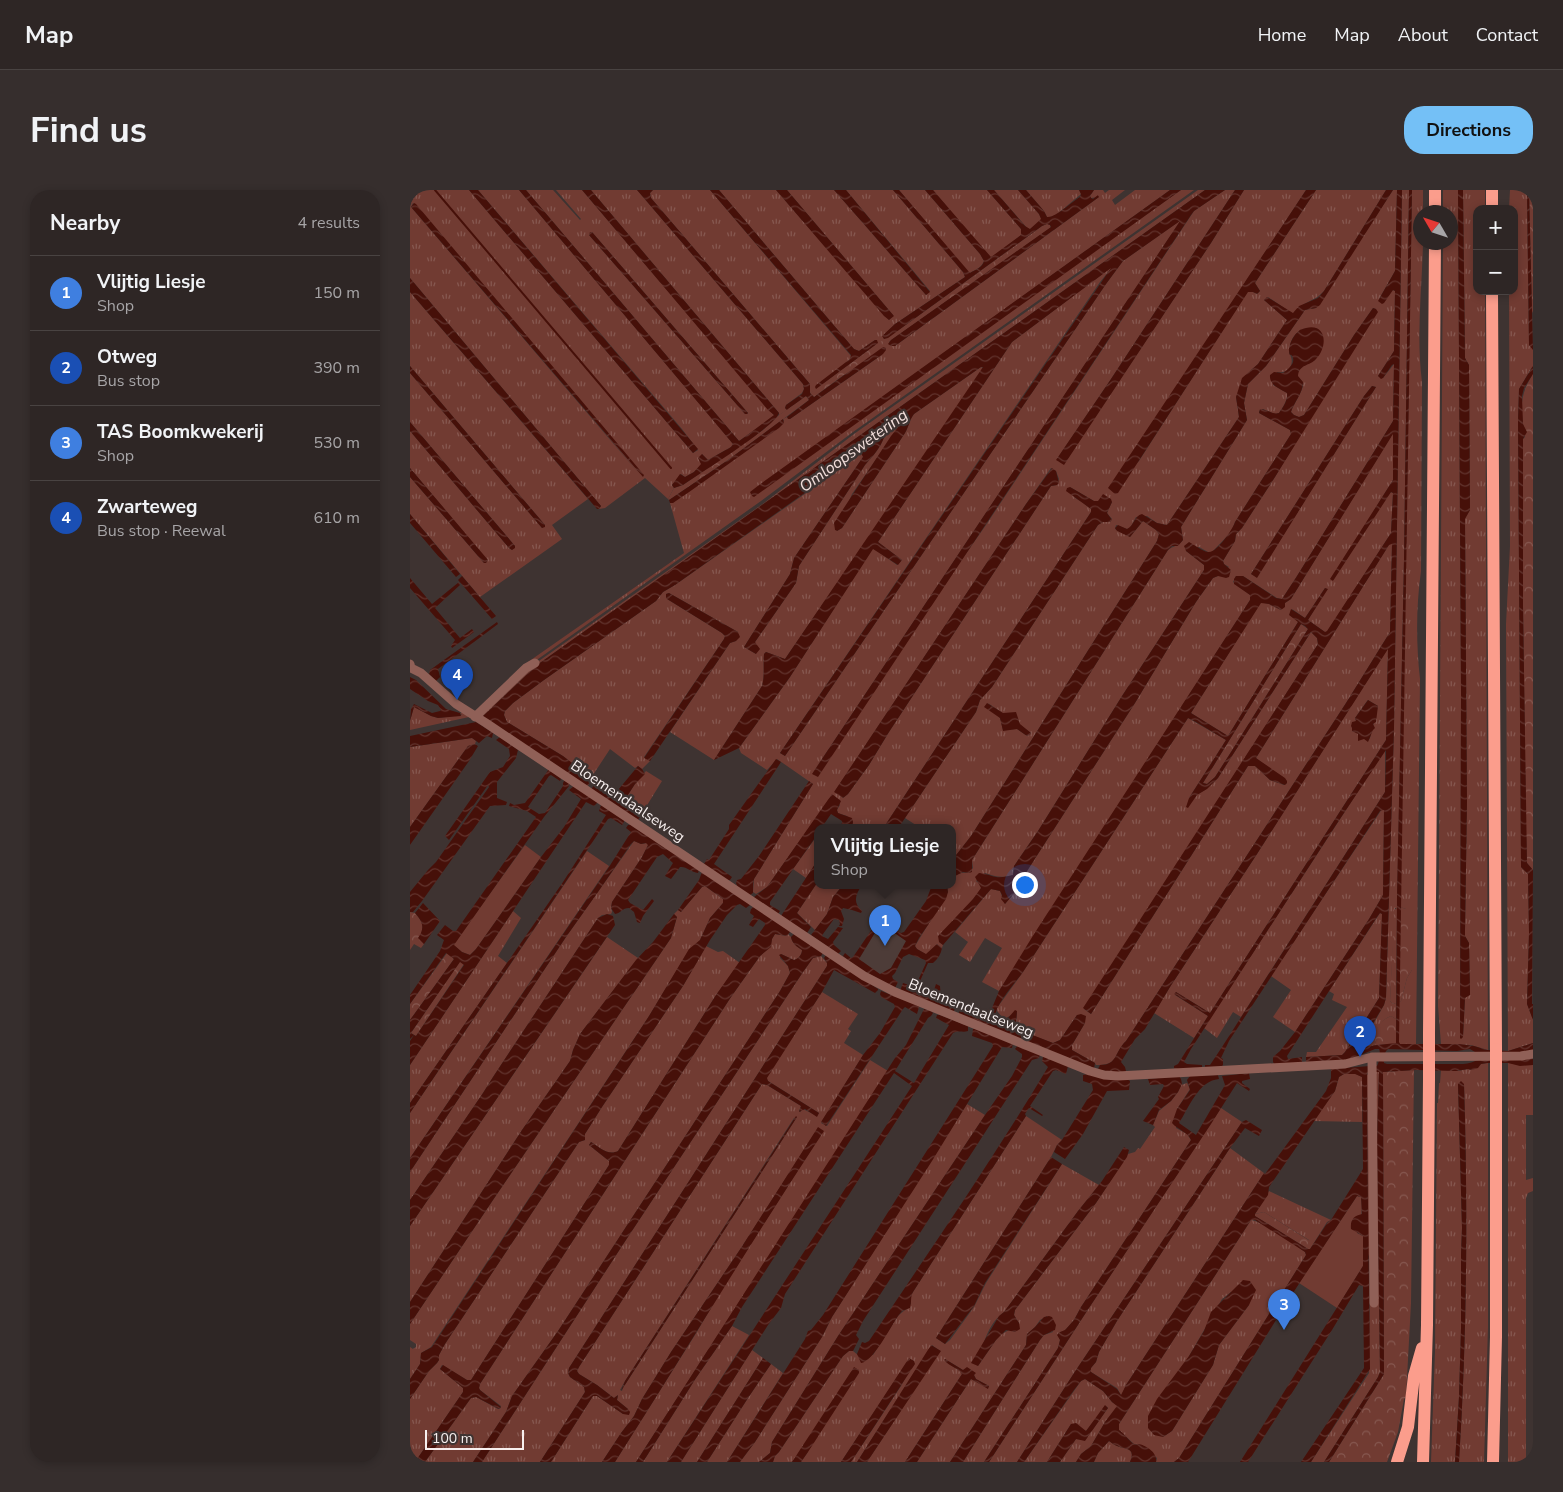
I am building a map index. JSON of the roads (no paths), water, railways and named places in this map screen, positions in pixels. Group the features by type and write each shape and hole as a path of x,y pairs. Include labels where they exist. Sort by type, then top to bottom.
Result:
{"highway":[{"path":"1435,190 1435,205"},
{"path":"1492,190 1492,205"},
{"path":"1424,1462 1427,1325 1435,250"},
{"path":"1492,295 1496,1049 1496,1337 1493,1462"},
{"path":"1397,1462 1406,1434 1414,1376 1427,1325"}],"street":[{"path":"480,720 526,668 535,663"},
{"name":"Bloemendaalseweg","path":"410,667 421,673 456,704 879,985 1090,1071 1118,1076 1345,1064 1379,1057 1521,1056 1533,1054"},
{"path":"1374,1303 1379,1057"}],"water":[{"path":"469,190 478,190 698,449 693,453"},
{"path":"519,190 526,190 739,441 774,415 582,190 591,190 779,413 775,419 736,450 683,485 674,488 672,485 680,474 685,477 694,472 701,464 698,458 702,454 708,460 733,444"},
{"path":"637,190 653,190 650,193 651,198 810,384 810,393 814,397 883,347 886,350 883,354 788,419 787,417 809,400 806,396 787,410 785,408 786,405 802,394 803,384"},
{"path":"710,190 719,190 854,349 859,351 875,340 878,343 816,389 816,385 850,359 851,355"},
{"path":"776,190 787,190 894,316 889,320 884,316"},
{"path":"834,190 846,190 930,292 926,295"},
{"path":"893,190 899,190 970,273 980,267 984,261 925,190 933,190 991,257 1021,235 1021,229 987,190 994,190 1025,226 1030,229 1041,219 1039,214 1018,190 1026,190 1047,217 1051,217 1080,197 1079,190 1094,190 1090,196 1091,198 1093,199 1098,195 1099,197 895,346 891,346 888,344 891,340 1051,227 1047,224 1042,226 888,338 884,339 882,336 895,324 965,277 963,272"},
{"path":"1170,190 1181,190 754,497 752,496 750,492 759,485"},
{"name":"Omloopswetering","path":"1205,190 1225,190 1191,215 818,777 812,774 1180,221 1123,261 1106,284 785,756 780,753 1111,268 1012,342 878,542 902,560 898,565 873,549 790,677 739,748 714,760 762,686 764,654 766,652 785,659 983,367 914,414 905,433 842,528 837,531 835,530 834,523 900,425 900,422 889,429 878,449 865,465 799,566 796,583 755,642 760,649 756,654 744,647 790,574 794,558 863,457 861,453 663,592 656,601 544,680 505,711 504,715 507,722 563,756 593,779 587,787 481,718 537,665"},
{"path":"1235,190 1244,190 1064,465 1056,460 1111,379"},
{"path":"1306,190 1316,190 1255,283 1260,291 1257,294 1248,292 1118,493 1115,494 1108,488"},
{"path":"1386,190 1393,190 1320,305 1316,308 1305,310 1266,366 1248,384 1244,403 1247,420 1181,527 1183,540 1178,546 1172,546 1168,550 972,860 972,872 963,872 956,876 956,855 971,836 1157,541 1159,534 1143,521 1130,537 1117,531 1115,528 1118,525 1127,529 1142,514 1157,523 1167,525 1239,417 1236,397 1242,378 1258,364 1287,320 1264,300 1267,297 1293,313 1299,306 1318,298"},
{"path":"1397,190 1402,190 1394,728 1386,998 1384,1005 1358,1048 1396,1043 1409,190 1412,190 1399,1042 1400,1044 1459,1044 1487,1050 1508,1051 1533,1043 1533,1050 1517,1053 1475,1052 1470,1049 1457,1051 1388,1049 1385,1053 1384,1063 1467,1064 1486,1059 1533,1059 1533,1065 1520,1066 1508,1063 1487,1063 1481,1064 1478,1068 1472,1070 1383,1072 1384,1374 1329,1462 1324,1462 1380,1372 1377,1144 1379,1072 1374,1072 1374,1066 1378,1065 1380,1052 1379,1049 1375,1049 1346,1061 1306,1063 1306,1057 1342,1055 1379,998 1382,914 1380,913 1377,917 1287,1056 1288,1059 1302,1057 1302,1063 1275,1065 1273,1057 1295,1032 1383,895 1384,810 1380,811 1229,1041 1221,1058 1223,1059 1223,1065 1221,1067 1205,1068 1205,1065 1210,1065 1222,1047 1385,792 1386,750 1191,1049 1184,1062 1202,1065 1202,1068 1176,1070 1174,1068 1208,1016 1174,994 1176,992 1210,1013 1386,740 1388,649 1170,987 1145,1029 1135,1039 1121,1062 1126,1071 1123,1073 1098,1069 1100,1065 1110,1063 1113,1060 1126,1041 1346,703 1390,632 1392,544 1389,545 1256,758 1285,778 1287,783 1285,785 1270,780 1255,766 1248,766 1091,1014 1083,1008 1318,644 1317,638 1311,632 1218,778 1207,789 1197,795 1188,808 1186,807 1189,798 1226,740 1188,718 1023,972 998,1006 995,1019 999,1024 1007,1027 1008,1024 1003,1021 1004,1019 1008,1018 1015,1010 1017,1011 1016,1024 1023,1032 1022,1038 1020,1039 959,1015 959,1009 979,1014 992,1008 999,991 1034,934 1250,600 1250,595 1234,584 1236,576 1243,576 1276,598 1282,599 1393,421 1394,364 1383,378 1381,379 1378,376 1394,351 1395,291 1393,290 1384,303 1382,304 1378,301 1395,271","holes":["1393,434 1393,480 1330,579 1333,581 1391,492 1393,493 1391,533 1327,631 1325,632 1308,620 1328,589 1325,588 1305,618 1291,609 1289,615 1298,622 1228,736 1191,713 1261,603 1269,604 1281,610 1285,607 1285,603 1291,599","1301,624 1308,629 1215,777 1207,784 1203,783"]},
{"path":"1458,190 1463,190 1465,358 1469,365 1470,510 1465,519 1467,802 1465,936 1469,943 1470,995 1465,998 1463,1037 1461,1039 1461,692"},
{"path":"1527,190 1529,190 1533,350 1529,345"},
{"path":"414,203 644,475 643,477 411,207"},
{"path":"592,232 747,414 589,235"},
{"path":"410,278 601,506 599,509 597,509 410,292"},
{"path":"1373,308 1378,312 1275,477 1242,528 1236,534 1235,541 1223,561 1231,570 1229,577 1218,576 1213,578 1196,602 1135,703 1016,891 1005,904 1001,899 1000,891 991,889 943,945 939,942 938,936 981,888 975,877 979,873 994,877 1013,875 1014,866 1204,570 1204,565 1186,551 1184,546 1189,542 1211,552 1220,545 1291,434 1290,430 1259,413 1260,409 1279,413 1285,404 1287,393 1273,384 1270,375 1274,372 1283,373 1292,365 1293,358 1289,349 1293,337 1300,330 1313,327 1322,332 1324,343 1320,354 1314,361 1300,369 1298,376 1303,382 1303,386 1291,412 1299,417 1304,415"},
{"path":"410,366 545,527 542,528 410,373"},
{"path":"1533,366 1533,374 1524,388 1522,396 1523,424 1527,432 1523,439 1523,606 1527,863 1533,870 1533,1020 1527,1004 1528,874 1521,867 1518,421 1519,389"},
{"path":"1372,386 1376,387 1257,578 1251,574"},
{"path":"783,419 784,423 779,428 692,490 673,503 670,503 669,500 728,460"},
{"path":"410,422 515,548 512,550 509,548 410,431"},
{"path":"410,468 488,560 486,563 410,477"},
{"path":"1052,468 1056,471 1059,483 1051,486 869,765 843,798 834,792"},
{"path":"1070,487 1094,501 1098,501 1103,494 1111,499 1112,502 1107,513 1112,520 1098,525 992,687 980,700 976,712 901,824 886,824 1091,512 1091,509 1066,491"},
{"path":"410,514 460,574 456,577 410,523"},
{"path":"462,576 496,616 492,619 458,580"},
{"path":"410,578 432,604 459,582 460,585 435,608 460,638 472,629 474,632 452,648 451,646 455,640 410,588"},
{"path":"669,593 738,632 740,637 730,643 650,761 644,758 725,636 667,599 666,594"},
{"path":"497,622 498,624 438,669 440,677 436,681 429,674 430,670"},
{"path":"410,677 416,680 446,709 460,713 461,716 438,718 414,707 410,721 411,709 414,704 432,713 441,710 438,705 410,689"},
{"path":"1368,700 1378,706 1376,722 1373,724 1375,728 1368,742 1364,739 1358,741 1358,734 1352,731 1351,726"},
{"path":"987,703 1003,713 1016,712 1020,724 1031,733 1030,735 1027,736 1017,729 1003,731 1000,718 984,707"},
{"path":"476,722 493,733 492,738 487,736 479,743 472,738 410,747 410,736"},
{"path":"500,737 518,750 516,758 497,782 497,798 507,802 506,805 490,806 422,901 413,912 410,912 410,892 436,862 489,787 488,785 449,840 445,836 490,772 503,767 510,756 509,749 496,740"},
{"path":"475,744 478,746 469,761 410,845 410,827 468,746"},
{"path":"776,759 781,762 714,864 732,877 730,880 726,880 704,864 707,859 709,860 729,829 729,825"},
{"path":"638,766 645,774 635,784 624,801 641,815 638,820 591,790 596,781 611,791 618,790"},
{"path":"549,769 561,779 560,781 551,775 549,776 528,807 539,814 545,813 563,786 564,781 569,782 569,786 544,817 454,945 462,952 470,955 476,949 564,827 581,799 569,790 574,786 598,802 594,806 586,802 410,1065 410,1041 414,1035 410,1039 410,1020 454,959 446,953 410,1004 410,995 440,951 444,940 437,935 445,925 456,931 536,817 527,811 509,806 510,803 514,805 525,803","holes":["460,962 464,965 416,1036 411,1033"]},
{"path":"809,781 813,784 754,879 753,893 749,896 738,888 737,880 741,879 759,856"},
{"path":"832,794 841,801 837,810 838,813 852,818 853,824 841,824 842,821 831,814 824,824 814,824 814,839 770,902 770,905 780,911 778,914 754,899 767,887"},
{"path":"601,805 624,820 624,822 622,825 611,818 608,819 410,1113 410,1103 563,882 606,815 599,811"},
{"path":"628,825 631,825 699,870 698,873 680,867 671,879 665,876 673,863 663,854 657,857 628,900 643,910 652,899 654,901 640,923 637,922 634,912 629,908 615,914 611,908 612,902 648,845 634,841 631,844 566,937 410,1172 410,1158 609,867 631,832 626,828"},
{"path":"814,866 814,888 797,913 811,927 807,933 781,916"},
{"path":"702,872 750,905 746,908 740,904 737,905 727,915 683,986 602,1107 585,1134 585,1140 579,1142 445,1344 439,1355 439,1360 410,1399 410,1379 420,1364 421,1353 432,1347 649,1016 689,949 700,940 710,918 723,903 723,899 705,886 702,887 681,912 678,910 699,880"},
{"path":"840,889 860,889 856,901 862,911 861,913 843,908 841,911 844,919 842,926 839,926 839,920 834,919 822,936 828,939 838,927 843,928 833,942 841,951 838,954 811,935 827,914 833,897"},
{"path":"930,889 948,889 946,899 915,946 926,954 937,944 942,948 936,960 933,963 928,963 917,988 931,994 936,984 940,986 941,998 956,1008 953,1012 900,991 903,983 915,987 926,963 925,960 909,954 903,957 892,976 898,982 895,988 858,968 843,956 845,953 851,958 853,957 877,922 883,922 901,933 904,932 926,901","holes":["879,926 886,927 906,941 891,968 880,974 859,959"]},
{"path":"423,903 440,921 424,944 418,938 422,931 422,925 415,913"},
{"path":"754,906 790,932 787,936 775,934 771,947 760,956 731,997 480,1384 480,1390 501,1407 499,1409 476,1397 471,1398 425,1462 415,1462 463,1392 463,1388 440,1369 443,1365 467,1380 471,1380 609,1165 609,1161 589,1145 591,1142 607,1152 618,1151 716,995 765,925 759,919 753,927 749,925 754,916 750,913"},
{"path":"607,914 613,916 615,925 410,1226 410,1200 598,918"},
{"path":"674,914 677,917 671,938 410,1324 410,1302 522,1130 570,1061 580,1034 636,960 653,942"},
{"path":"795,933 823,953 821,956 813,958 803,972 482,1462 473,1462 506,1412 512,1396 558,1331 780,991 790,973 788,966 779,955 781,954 794,960 802,952 795,945 791,937"},
{"path":"826,955 878,990 875,993 834,970 767,1078 768,1081 819,1113 817,1117 805,1109 799,1112 801,1106 767,1085 762,1084 577,1371 614,1398 618,1395 617,1400 628,1409 629,1415 623,1414 597,1396 593,1396 551,1462 540,1462 585,1392 584,1387 570,1377 568,1373 569,1368 827,966 824,958"},
{"path":"881,991 918,1005 917,1014 905,1007 903,1009 826,1126 821,1122 895,1007 894,1004 881,997"},
{"path":"924,1009 933,1013 895,1071 914,1083 949,1025 936,1018 937,1015 968,1026 968,1031 953,1033 785,1294 781,1308 768,1325 681,1462 667,1462 912,1086 894,1073 643,1462 636,1462 895,1058 906,1045"},
{"path":"1077,1015 1086,1016 1085,1023 1072,1045 1072,1050 1095,1063 1094,1069 1026,1041 1027,1036 1030,1034 1053,1043 1060,1040"},
{"path":"973,1029 1013,1043 1012,1048 1002,1047 755,1442 740,1462 727,1462 805,1339 808,1331 811,1330 823,1315 993,1046 992,1043 972,1036"},
{"path":"1018,1045 1040,1054 1039,1058 1032,1060 863,1321 856,1335 859,1339 853,1351 849,1351 843,1356 775,1456 773,1462 759,1462 770,1453 772,1442 838,1336 1012,1076 1022,1057 1022,1054 1015,1049"},
{"path":"1045,1056 1068,1066 1066,1074 1056,1070 1053,1071 1030,1106 1043,1115 1029,1108 1025,1114 1026,1116 913,1292 910,1308 902,1311 871,1357 861,1363 857,1354 862,1342 869,1341 1005,1137 1048,1067 1042,1061"},
{"path":"1370,1066 1367,1075 1367,1122 1370,1369 1311,1462 1301,1462 1364,1368 1363,1286 1359,1285 1248,1462 1240,1462 1363,1266 1363,1236 1351,1229 1353,1218 1362,1214 1361,1197 1357,1196 1289,1299 1188,1462 1174,1462 1179,1458 1306,1255 1305,1252 1255,1220 1251,1220 1119,1424 1119,1430 1133,1443 1151,1450 1156,1462 1130,1462 1132,1457 1131,1451 1116,1446 1109,1441 1098,1453 1094,1462 1076,1462 1081,1454 1091,1446 1117,1406 1103,1391 1085,1379 1074,1390 1024,1462 1017,1462 1074,1373 1242,1122 1246,1120 1262,1130 1259,1136 1245,1128 1230,1148 1117,1321 1091,1368 1091,1372 1117,1389 1121,1395 1264,1173 1326,1091 1331,1078 1331,1069","holes":["1344,1074 1355,1074 1362,1077 1363,1169 1331,1220 1310,1249 1308,1249 1255,1216 1255,1214 1268,1195 1269,1187 1335,1091 1339,1077"]},
{"path":"1249,1073 1250,1079 1242,1081 1242,1083 1250,1089 1249,1091 1237,1083 989,1462 984,1462 1058,1348 1060,1340 1057,1335 1074,1320 1191,1140 1188,1135 1172,1123 1177,1109 1190,1090 1187,1080 1190,1076 1218,1075 1219,1079 1205,1085 1200,1090 1179,1123 1196,1135 1225,1085 1222,1076"},
{"path":"1083,1075 1127,1079 1130,1081 1129,1090 1107,1091 1083,1134 1065,1159 1054,1152 1093,1090 1092,1084 1083,1081"},
{"path":"1179,1076 1182,1084 1178,1092 1171,1101 1159,1110 1153,1125 1143,1121 1159,1099 1158,1097 1164,1086 1163,1084 1150,1085 1148,1079"},
{"path":"1461,1081 1464,1084 1466,1273 1464,1368 1459,1462 1455,1462 1461,1328 1462,1228 1458,1084"},
{"path":"797,1117 621,1391 625,1381"},
{"path":"818,1127 824,1131 615,1462 602,1462 634,1416 642,1399 671,1352 741,1248"},
{"path":"1124,1147 1129,1150 1127,1157 1096,1203 1015,1310 1014,1315 1020,1329 1015,1332 1006,1330 996,1340 978,1366 971,1363 999,1316 1004,1312 1102,1181"},
{"path":"1051,1157 1062,1164 985,1283 974,1306 945,1344 936,1338"},
{"path":"1243,1280 1250,1281 1256,1290 1249,1305 1219,1345 1213,1365 1172,1431 1163,1437 1154,1435 1148,1428 1148,1416 1157,1399 1189,1356 1204,1331 1211,1312"},
{"path":"1044,1317 1052,1317 1056,1325 1055,1330 1044,1335 1040,1340 963,1462 950,1462 1026,1345 1027,1334"},
{"path":"931,1345 941,1351 867,1462 857,1462"},
{"path":"763,1358 771,1364 707,1462 697,1462"},
{"path":"909,1358 915,1364 851,1462 841,1462"},
{"path":"945,1359 963,1370 967,1367 976,1373 974,1375 976,1379 989,1386 988,1389 971,1379 917,1462 905,1462 962,1374 946,1362"},
{"path":"854,1367 859,1370 859,1373 808,1452 801,1462 792,1462"},
{"path":"1105,1405 1108,1408 1085,1441 1076,1439 1060,1462 1047,1462 1071,1424 1076,1423 1086,1431"}],"waterway":[{"path":"435,190 671,468"}],"place":[{"name":"Zwarteweg","path":"457,700"},
{"name":"Vlijtig Liesje","path":"885,946"},
{"name":"Otweg","path":"1360,1057"},
{"name":"TAS Boomkwekerij","path":"1284,1330"}]}
